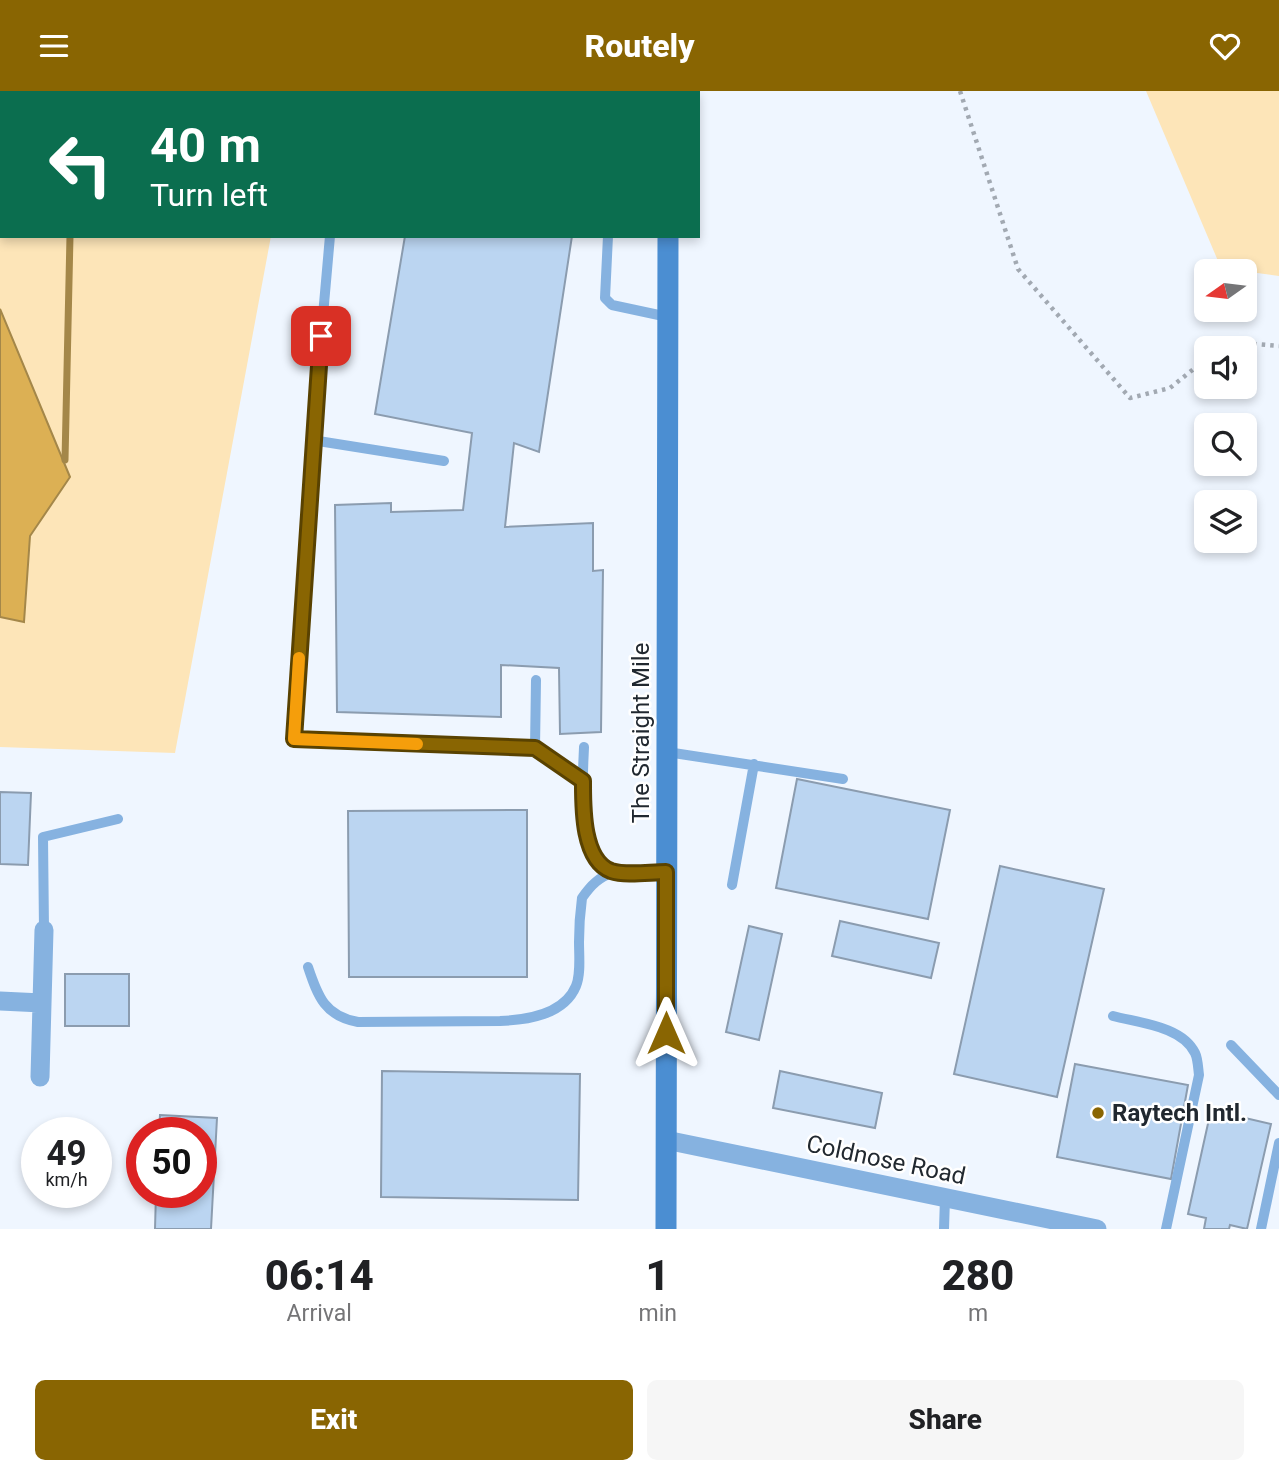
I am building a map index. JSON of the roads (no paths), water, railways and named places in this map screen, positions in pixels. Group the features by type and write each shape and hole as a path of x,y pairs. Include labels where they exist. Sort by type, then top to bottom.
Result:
{"main road":[{"name":"The Straight Mile","path":"666,1229 668,238"}],"street":[{"path":"40,1077 44,930"},
{"path":"0,1002 42,1003"},
{"name":"Coldnose Road","path":"666,1140 1097,1229"}],"lane":[{"path":"330,238 312,439 294,739 535,748 583,781"},
{"path":"608,238 605,298 612,305 668,317"},
{"path":"312,439 443,461"},
{"path":"535,748 536,680"},
{"path":"584,747 583,810 593,852 601,866 614,872"},
{"path":"667,752 843,779"},
{"path":"732,885 754,764"},
{"path":"44,930 43,837 118,819"},
{"path":"308,967 316,993 328,1008 342,1019 358,1022 519,1021 543,1015 568,998 576,986 582,898 590,887 602,877 614,872 666,872"},
{"path":"1113,1016 1171,1032 1185,1040 1196,1054 1199,1075 1166,1229"},
{"path":"1231,1045 1279,1095"},
{"path":"1261,1229 1279,1143"},
{"path":"944,1229 945,1198"}],"waterway":[{"path":"65,460 70,238"}],"place":[{"name":"Raytech Intl.","path":"1098,1113"}]}
